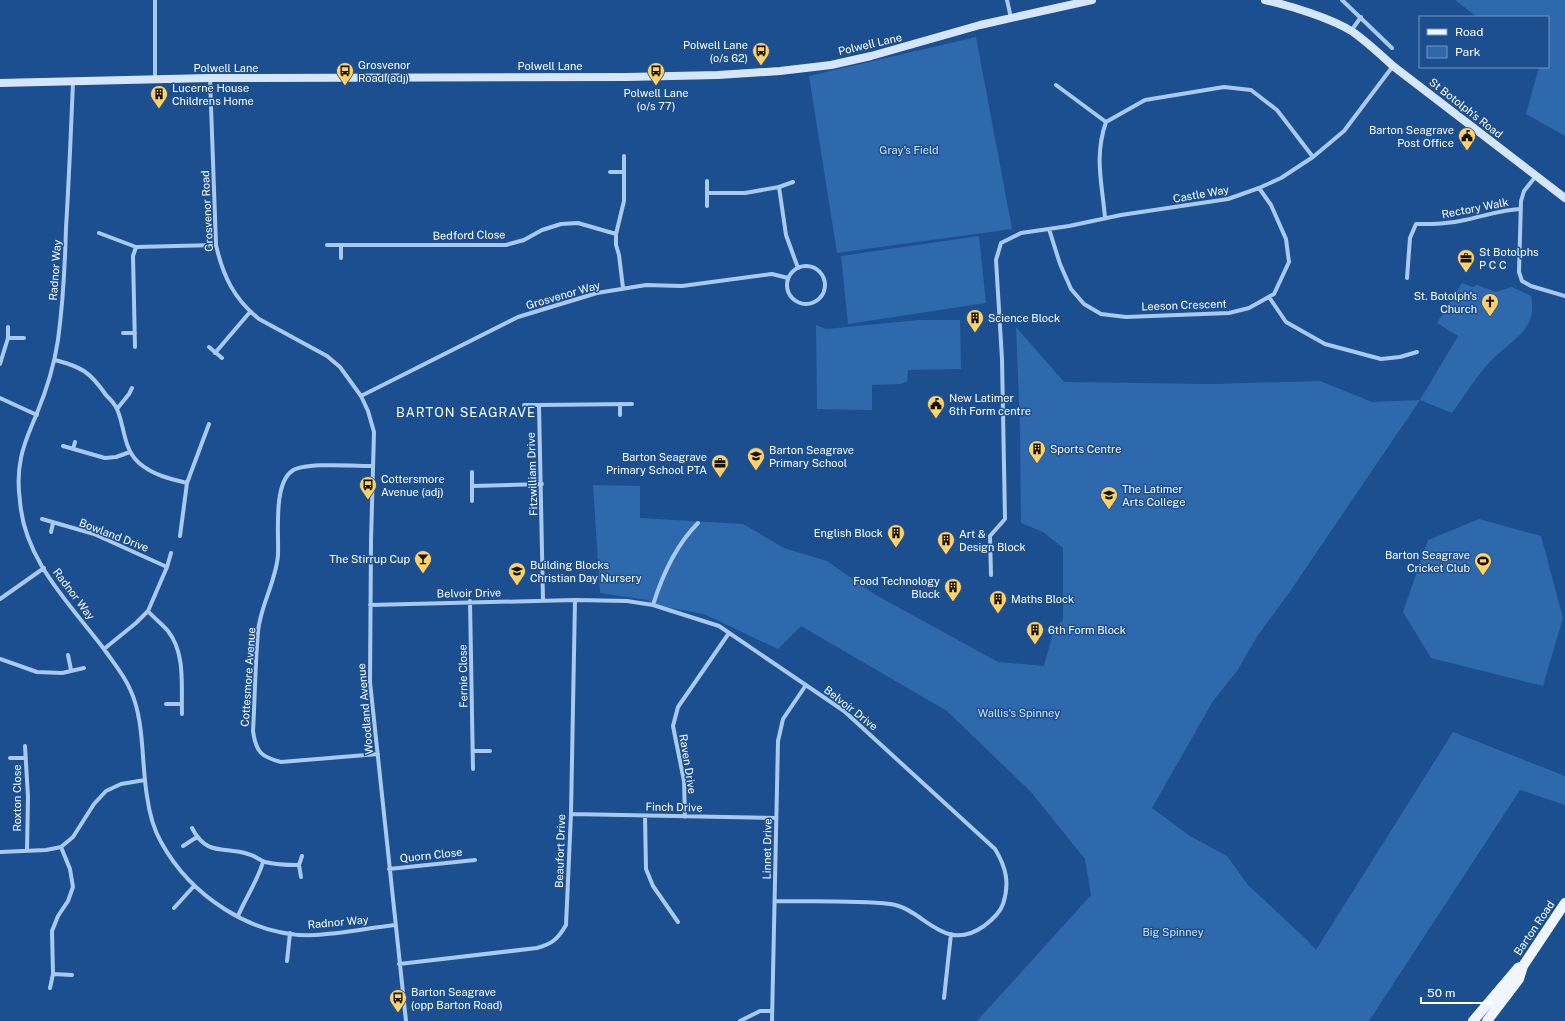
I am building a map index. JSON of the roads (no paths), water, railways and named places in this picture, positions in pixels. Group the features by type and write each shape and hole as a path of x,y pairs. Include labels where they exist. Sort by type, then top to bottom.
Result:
{"main road":[{"name":"Barton Road","path":"1489,1020 1519,979 1523,966 1565,903"},
{"name":"Barton Road","path":"1473,1021 1518,968 1523,966"}],"street":[{"path":"155,0 155,79"},
{"path":"1007,0 1011,18"},
{"name":"Polwell Lane","path":"0,83 210,78 626,77 718,75 780,71 831,65 871,56 1011,18 1092,0"},
{"name":"St Botolph's Road","path":"1266,0 1309,12 1351,31 1371,46 1393,66 1565,198"},
{"path":"1342,0 1392,48"},
{"path":"1351,31 1361,17"},
{"name":"Castle Way","path":"991,575 990,536 1005,519 1002,359 996,260 1001,243 1021,233 1228,199 1259,188 1281,178 1313,157 1344,131 1393,66"},
{"name":"Grosvenor Road","path":"210,78 216,245 221,268 240,302 250,312 259,319 327,356 340,367 361,396"},
{"name":"Radnor Way","path":"73,82 62,308 55,360 47,388 28,434 21,458 19,479 20,504 31,548 52,582 104,649 131,690 137,713 145,780 152,819 160,840 179,870 194,886 217,904 238,916 264,927 290,933 313,935 395,925"},
{"path":"1056,85 1106,122"},
{"path":"1105,218 1098,164 1101,138 1106,122 1145,100 1224,87 1251,90 1277,110 1313,157"},
{"path":"623,288 619,255 616,245 616,234 624,202 624,156"},
{"path":"610,172 623,172"},
{"path":"1536,176 1524,190 1520,209 1519,272 1522,281 1531,286 1547,292 1565,296"},
{"path":"707,181 707,206"},
{"path":"707,193 745,193 793,182"},
{"path":"779,186 786,235 798,268"},
{"name":"Leeson Crescent","path":"1049,229 1060,264 1071,289 1084,304 1101,314 1126,317 1229,313 1249,308 1274,294 1289,262 1286,239 1271,205 1259,188"},
{"name":"Rectory Walk","path":"1407,278 1410,238 1416,224 1442,224 1508,209 1520,209"},
{"name":"Bedford Close","path":"327,245 506,245 524,240 542,230 562,224 578,223 616,234"},
{"path":"99,233 136,247 216,245"},
{"path":"341,246 341,258"},
{"path":"135,347 133,256 136,247"},
{"path":"810,266 816,269 823,276 825,286 823,294 818,300 808,304 796,301 788,291 788,278 798,268 810,266"},
{"name":"Grosvenor Way","path":"361,396 518,317 597,293 646,285 682,286 772,274 788,278"},
{"path":"1269,297 1286,322 1325,344 1382,359 1400,357 1417,352"},
{"path":"216,353 250,312"},
{"path":"0,364 8,338 8,327"},
{"path":"123,333 135,332"},
{"path":"8,338 24,338"},
{"path":"209,347 222,358"},
{"path":"55,360 74,365 93,376 117,409 130,452 138,462 150,471 187,483"},
{"path":"117,409 132,388"},
{"name":"Woodland Avenue","path":"361,396 374,432 370,605 370,682 406,1021"},
{"path":"0,398 37,415"},
{"path":"620,404 620,415"},
{"path":"524,405 632,404"},
{"name":"Fitzwilliam Drive","path":"539,405 542,484 543,600"},
{"path":"180,536 187,483 209,424"},
{"path":"73,449 75,442"},
{"path":"63,446 105,458 116,457 130,452"},
{"name":"Cottesmore Avenue","path":"373,466 304,466 292,471 285,478 280,492 277,563 258,630 253,732 255,744 260,754 281,762 378,754"},
{"path":"472,472 472,501"},
{"path":"472,486 542,484"},
{"name":"Bowland Drive","path":"42,519 94,534 167,567"},
{"path":"653,605 661,581 684,537 698,522"},
{"path":"51,532 53,523"},
{"path":"104,649 136,623 148,611 167,567 171,553"},
{"path":"0,598 44,568"},
{"name":"Beaufort Drive","path":"399,964 537,948 550,944 559,937 566,925 575,600"},
{"name":"Belvoir Drive","path":"370,605 470,601 627,601 653,605 719,626 844,711 869,732 995,849 1002,861 1008,884 1006,895 997,914 984,926 971,933 951,934 937,930 913,914 892,904 775,901"},
{"name":"Fernie Close","path":"470,601 473,769"},
{"path":"148,611 168,632 176,646 182,683 182,714"},
{"name":"Raven Drive","path":"685,817 684,782 673,726 678,706 729,634"},
{"path":"68,656 71,670"},
{"path":"0,659 37,672 62,673 84,668"},
{"name":"Linnet Drive","path":"772,1021 779,730 789,708 806,685"},
{"path":"166,704 182,704"},
{"name":"Roxton Close","path":"25,746 27,850"},
{"path":"473,751 490,751"},
{"path":"10,758 26,758"},
{"path":"0,852 61,847 73,837 94,804 106,791 121,784 145,780"},
{"name":"Finch Drive","path":"570,814 776,818"},
{"path":"645,816 646,869 653,886 678,922"},
{"path":"192,828 196,837 209,846 223,851 249,854 263,862 279,865 299,865"},
{"path":"183,846 196,837"},
{"path":"50,988 53,974 52,931 58,916 68,901 73,886 70,869 61,847"},
{"path":"301,878 299,865 302,856"},
{"name":"Quorn Close","path":"390,869 475,860"},
{"path":"238,916 246,898 253,888 263,862"},
{"path":"174,908 194,886"},
{"path":"287,961 290,933"},
{"path":"944,998 951,934"},
{"path":"53,974 72,975"},
{"path":"740,1021 760,1011 772,1011"},
{"path":"1481,1012 1489,1020"}],"place":[{"name":"Polwell Lane (o/s 62)","path":"761,66"},
{"name":"Grosvenor Road (adj)","path":"345,86"},
{"name":"Polwell Lane (o/s 77)","path":"656,86"},
{"name":"Lucerne House Childrens Home","path":"159,109"},
{"name":"Barton Seagrave Post Office","path":"1467,151"},
{"name":"St Botolphs P C C","path":"1466,273"},
{"name":"St. Botolph's Church","path":"1490,317"},
{"name":"Science Block","path":"975,333"},
{"name":"New Latimer 6th Form centre","path":"936,419"},
{"name":"Sports Centre","path":"1037,464"},
{"name":"Barton Seagrave Primary School","path":"756,471"},
{"name":"Barton Seagrave Primary School PTA","path":"720,478"},
{"name":"Cottersmore Avenue (adj)","path":"368,500"},
{"name":"The Latimer Arts College","path":"1109,510"},
{"name":"English Block","path":"896,548"},
{"name":"Art & Design Block","path":"946,555"},
{"name":"The Stirrup Cup","path":"423,574"},
{"name":"Barton Seagrave Cricket Club","path":"1483,576"},
{"name":"Building Blocks Christian Day Nursery","path":"517,586"},
{"name":"Food Technology Block","path":"953,602"},
{"name":"Maths Block","path":"998,614"},
{"name":"6th Form Block","path":"1035,645"},
{"name":"Barton Seagrave (opp Barton Road)","path":"398,1013"}],"district":[{"name":"BARTON SEAGRAVE","path":"466,412"}],"park label":[{"name":"Gray's Field","path":"909,150"},
{"name":"Wallis's Spinney","path":"1019,713"},
{"name":"Big Spinney","path":"1173,932"}]}
